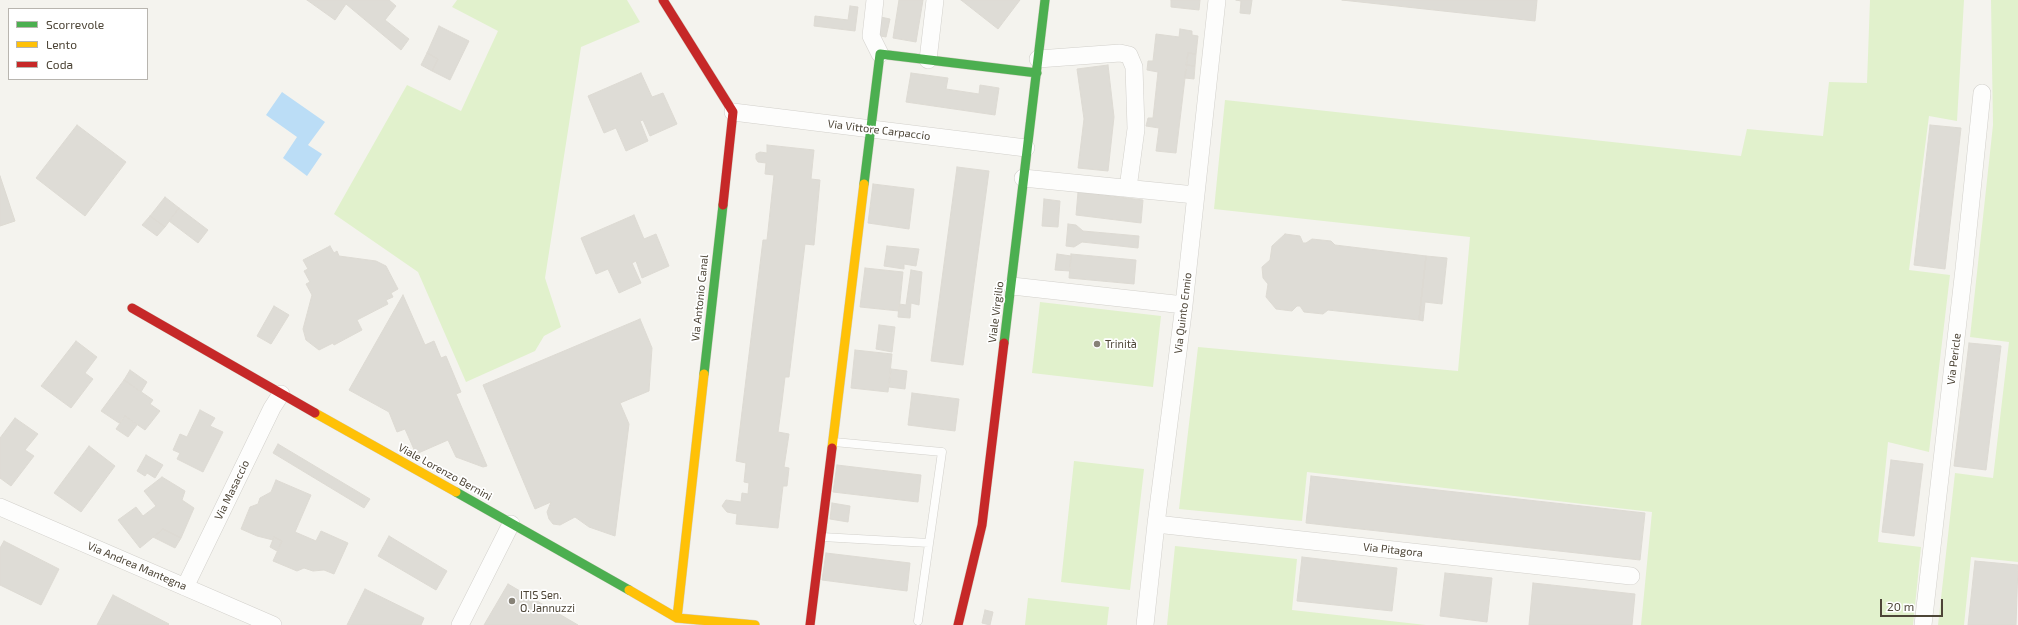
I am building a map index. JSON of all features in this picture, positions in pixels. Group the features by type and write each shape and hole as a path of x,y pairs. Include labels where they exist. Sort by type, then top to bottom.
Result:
{"street":[{"path":"663,0 732,112"},
{"path":"810,625 880,54 870,36 875,0"},
{"path":"928,60 935,0"},
{"name":"Viale Virgilio","path":"958,625 982,525 1012,286 1026,148 1038,66 1045,0"},
{"name":"Via Quinto Ennio","path":"1146,625 1156,524 1184,305 1217,0"},
{"path":"880,54 928,60 1038,66 1120,53 1129,55 1134,67 1136,129 1128,188"},
{"name":"Via Pericle","path":"1923,625 1964,269 1982,92"},
{"name":"Via Vittore Carpaccio","path":"732,112 1026,148"},
{"name":"Via Antonio Canal","path":"677,618 732,112"},
{"path":"1023,178 1195,195"},
{"path":"1012,286 1184,305"},
{"name":"Viale Lorenzo Bernini","path":"132,308 677,618 755,625"},
{"name":"Via Masaccio","path":"186,587 272,408 281,394"},
{"name":"Via Andrea Mantegna","path":"0,507 273,625"},
{"path":"460,625 511,524"},
{"name":"Via Pitagora","path":"1156,524 1631,576"}],"lane":[{"path":"832,442 942,452 918,621"},
{"path":"820,536 929,543"}],"green space":[{"path":"457,0 627,0 640,22 581,47 545,278 561,327 544,336 535,351 466,382 418,272 334,214 407,85 461,111 498,31 452,7"},
{"path":"1870,0 1964,0 1957,121 1929,116 1909,270 1950,275 1929,452 1888,442 1878,542 1921,547 1913,625 1641,625 1652,512 1307,472 1302,521 1179,509 1198,347 1458,371 1470,237 1214,209 1225,100 1741,156 1747,129 1823,136 1829,82 1867,83"},
{"path":"1991,0 2018,0 2018,562 1971,557 1964,625 1938,625 1955,473 1993,478 2009,342 1970,337 1993,125"},
{"name":"Trinità","path":"1040,302 1161,316 1153,387 1032,373"},
{"path":"1074,461 1144,469 1130,590 1061,582"},
{"path":"1175,546 1297,559 1292,610 1426,625 1167,625"},
{"path":"1028,598 1109,607 1107,625 1025,625"}],"water":[{"path":"282,92 325,122 308,145 322,154 307,176 283,158 297,137 266,115"}],"building":[{"path":"307,0 389,0 396,6 385,20 409,39 401,50 346,4 335,20"},
{"path":"899,0 923,0 916,42 893,38"},
{"path":"961,0 1020,0 998,29"},
{"path":"1171,0 1200,0 1199,10 1171,7"},
{"path":"1236,0 1252,0 1250,14 1240,13 1241,1"},
{"path":"1342,0 1537,0 1535,21"},
{"path":"850,6 858,7 855,31 814,26 815,16 848,20"},
{"path":"876,16 890,19 886,37 874,35"},
{"path":"439,26 469,41 450,80 432,71 438,59 427,53"},
{"path":"1180,29 1192,31 1192,35 1198,36 1196,54 1188,53 1176,153 1156,151 1159,128 1146,126 1148,118 1153,118 1158,72 1147,70 1148,61 1153,61 1156,34 1179,37"},
{"path":"427,53 438,59 432,71 421,65"},
{"path":"1188,53 1196,54 1195,66 1186,65"},
{"path":"1108,65 1114,117 1108,171 1078,168 1084,119 1077,69"},
{"path":"1186,65 1195,66 1194,79 1185,78"},
{"path":"641,73 652,97 663,93 677,124 650,136 643,120 640,121 648,141 626,151 616,128 604,133 588,96"},
{"path":"911,73 948,78 946,89 979,94 980,85 999,88 995,115 906,102"},
{"path":"77,125 126,162 85,216 36,178"},
{"path":"1930,125 1961,128 1945,269 1914,265"},
{"path":"767,145 814,150 811,179 820,180 814,245 805,244 789,377 785,377 778,432 789,434 784,467 789,468 787,486 783,486 778,528 736,524 737,514 727,512 722,506 726,500 741,502 742,493 748,494 749,483 744,482 746,463 736,461 763,240 767,240 774,175 765,174 766,163 758,162 756,159 756,154 760,152 767,153"},
{"path":"957,167 989,171 963,365 931,361"},
{"path":"0,176 15,221 0,226"},
{"path":"873,184 914,189 909,229 868,223"},
{"path":"1078,192 1143,200 1141,223 1076,215"},
{"path":"165,197 179,208 165,227 150,216"},
{"path":"1044,199 1060,201 1058,227 1042,226"},
{"path":"179,208 208,230 198,243 169,221"},
{"path":"634,215 644,239 656,234 669,266 642,278 636,261 632,263 641,283 619,293 608,269 596,274 581,238"},
{"path":"150,216 165,227 157,236 142,225"},
{"path":"1068,224 1076,225 1083,231 1139,236 1138,248 1082,242 1074,247 1066,246"},
{"path":"1285,234 1300,236 1303,243 1306,243 1312,239 1331,241 1335,245 1426,256 1419,320 1328,310 1323,314 1304,312 1300,306 1297,306 1292,311 1276,309 1266,297 1268,284 1263,278 1262,267 1270,260 1272,246"},
{"path":"330,246 334,253 337,251 339,256 376,261 386,266 398,289 391,293 393,297 386,300 388,304 357,320 362,330 334,345 333,343 319,350 306,340 303,329 312,295 306,284 310,282 304,271 308,269 303,260"},
{"path":"887,246 919,249 916,266 904,264 904,269 884,266"},
{"path":"1057,254 1071,256 1070,271 1055,270"},
{"path":"1071,254 1136,260 1134,284 1069,278"},
{"path":"1426,256 1447,258 1442,304 1425,302 1423,321 1419,320"},
{"path":"865,268 903,272 899,311 860,307"},
{"path":"911,270 922,272 919,305 911,303 910,318 898,317 899,304 906,305"},
{"path":"403,295 425,345 434,341 441,358 446,356 461,392 456,394 487,466 483,467 456,457 448,440 416,454 405,429 397,432 389,412 349,390"},
{"path":"274,306 289,315 271,344 257,336"},
{"path":"640,319 652,348 649,391 620,403 629,424 615,536 589,527 575,517 560,525 553,524 549,519 547,512 551,502 535,509 483,385"},
{"path":"879,325 895,327 892,352 876,349"},
{"path":"76,341 97,357 85,373 93,379 71,408 41,386"},
{"path":"1969,343 2001,346 1986,470 1954,466"},
{"path":"855,350 892,354 888,392 851,388"},
{"path":"891,369 907,371 905,389 889,387"},
{"path":"130,370 147,382 141,392 124,380"},
{"path":"124,380 153,400 150,404 160,411 145,430 125,416 119,423 101,411"},
{"path":"912,393 959,399 955,431 908,425"},
{"path":"200,410 215,418 210,426 223,432 203,472 177,459 180,453 173,450 180,434 187,437"},
{"path":"125,416 137,425 128,437 116,429"},
{"path":"15,418 38,434 25,450 34,456 11,486 0,478 0,438"},
{"path":"278,444 370,499 364,508 273,453"},
{"path":"89,446 115,466 81,512 54,493"},
{"path":"146,455 163,465 155,478 147,473 145,476 137,471"},
{"path":"1891,460 1923,464 1914,536 1882,532"},
{"path":"837,465 921,475 918,502 833,492"},
{"path":"1311,476 1645,513 1640,560 1306,523"},
{"path":"162,477 185,491 182,500 194,508 181,538 163,529 140,548 118,520 136,507 143,516 156,506 144,491"},
{"path":"276,480 311,495 295,532 316,541 321,531 348,543 334,574 324,570 313,571 304,568 297,571 273,561 282,541 274,537 273,540 257,536 241,529 250,507 258,504 260,498 271,492"},
{"path":"832,503 850,506 848,522 830,519"},
{"path":"163,529 181,538 175,548 153,537"},
{"path":"389,536 447,571 436,590 378,556"},
{"path":"274,537 282,541 277,551 270,547"},
{"path":"4,541 59,569 41,605 0,585 0,548"},
{"path":"826,553 910,563 907,591 822,580"},
{"path":"1302,557 1397,568 1392,611 1297,601"},
{"path":"1975,561 2018,565 2016,625 1968,625"},
{"path":"1445,573 1492,578 1487,622 1440,616"},
{"path":"1533,583 1635,594 1632,625 1529,625"},
{"name":"ITIS Sen. O. Jannuzzi","path":"508,584 578,625 484,625"},
{"path":"365,589 424,618 421,625 347,625"},
{"path":"113,595 169,624 97,625"},
{"path":"985,610 993,612 990,625 982,623"}],"traffic: fast":[{"path":"1004,343 1045,0"},
{"path":"864,184 880,54 1037,73"},
{"path":"704,374 723,205"},
{"path":"456,492 629,590"}],"traffic: slow":[{"path":"832,448 864,184"},
{"path":"677,618 704,374"},
{"path":"315,413 456,492"},
{"path":"629,590 677,618 755,625"}],"traffic: jam":[{"path":"663,0 733,112 723,205"},
{"path":"132,308 315,413"},
{"path":"958,625 982,525 1004,343"},
{"path":"810,625 832,448"}],"place":[{"name":"Trinità","path":"1097,344"},
{"name":"ITIS Sen. O. Jannuzzi","path":"512,601"}]}
